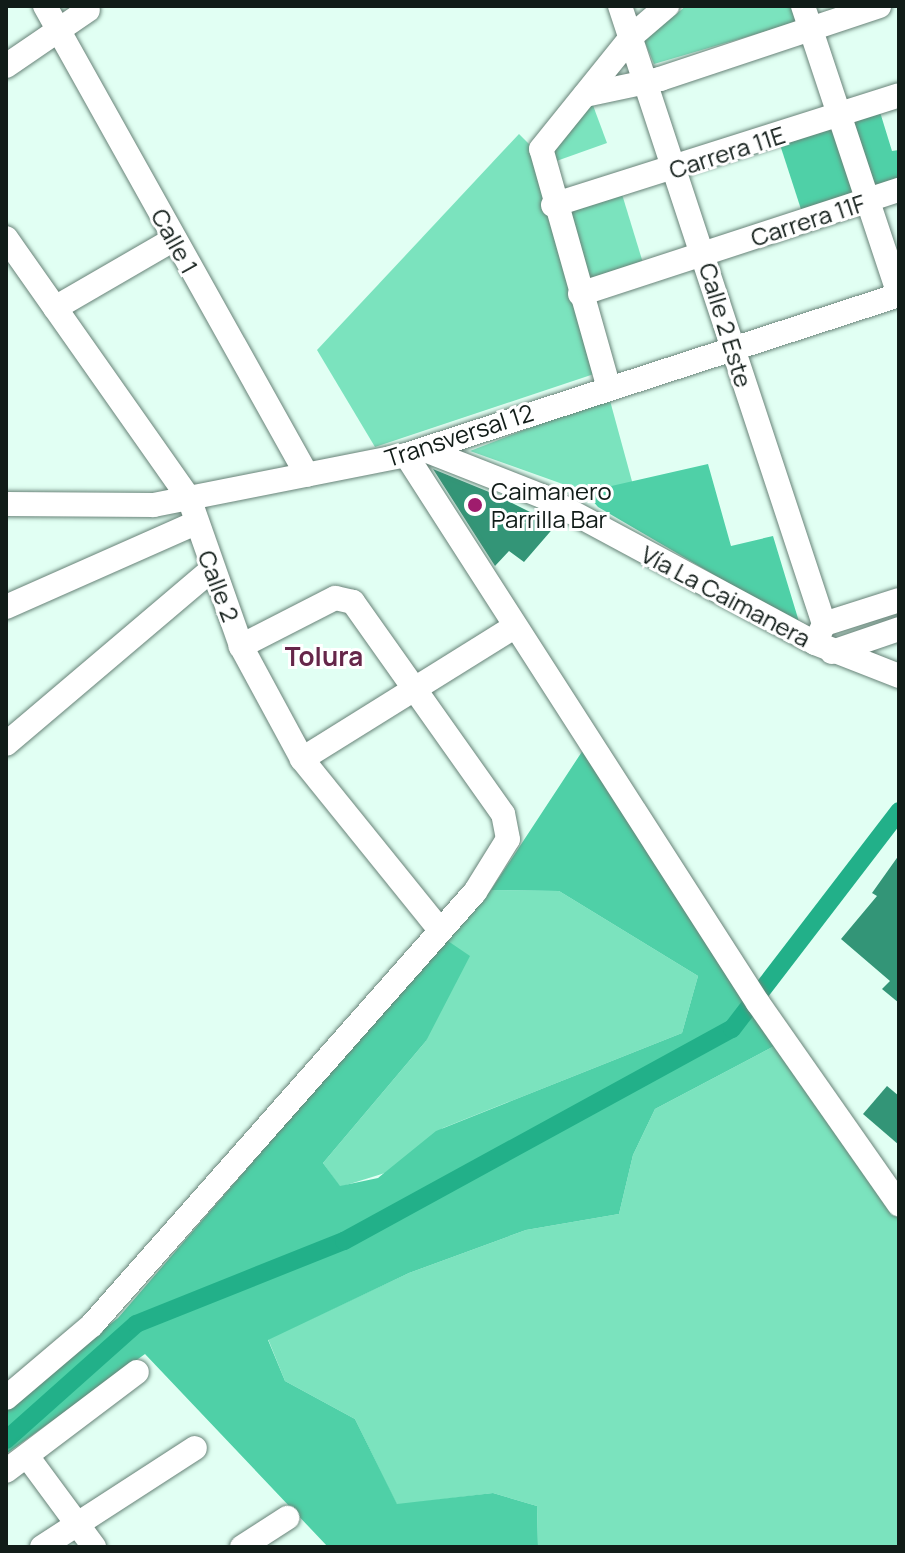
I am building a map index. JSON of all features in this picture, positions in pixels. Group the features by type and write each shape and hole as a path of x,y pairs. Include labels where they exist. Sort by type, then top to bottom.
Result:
{"street":[{"name":"Calle 1","path":"45,6 307,475"},
{"name":"Calle 2 Este","path":"620,6 633,35 640,80 704,253 823,640"},
{"path":"608,385 553,205 541,147 633,35 667,6"},
{"path":"585,95 640,80 807,17 879,6"},
{"path":"6,66 88,10"},
{"path":"807,17 899,295"},
{"name":"Carrera 11E","path":"553,205 899,95"},
{"name":"Carrera 11F","path":"580,294 899,190"},
{"name":"Calle 2","path":"6,238 189,498 211,570 241,646 302,759 440,930"},
{"path":"55,308 174,239"},
{"name":"Transversal 12","path":"6,504 189,498 416,453 608,385 899,295"},
{"path":"416,453 514,627 899,1204"},
{"name":"Vía La Caimanera","path":"416,453 542,496 899,676"},
{"path":"6,607 196,523"},
{"path":"6,744 211,570"},
{"path":"6,1398 92,1325 495,866 507,826 416,688 353,602 335,598 241,646"},
{"path":"823,640 899,600"},
{"path":"302,759 514,627"},
{"path":"823,640 899,629"},
{"path":"6,1471 137,1372"},
{"path":"42,1547 195,1448"},
{"path":"27,1456 94,1547"},
{"path":"242,1547 287,1518"}],"green space":[{"path":"686,6 796,6 801,21 654,64 644,40"},
{"path":"591,100 607,143 548,164 545,152"},
{"path":"880,112 892,151 899,150 899,188 874,195 850,121"},
{"path":"835,123 860,200 804,218 779,141"},
{"path":"519,134 536,151 597,373 375,447 317,350"},
{"path":"621,191 644,267 586,284 563,209"},
{"path":"609,397 633,485 585,492 470,451"},
{"path":"708,464 731,546 773,536 800,625 598,507 585,492"},
{"path":"589,741 778,1044 655,1109 633,1155 619,1214 526,1230 409,1273 268,1340 285,1381 355,1419 397,1504 493,1493 537,1506 538,1547 328,1547 145,1354 6,1454 6,1405 118,1318 445,939 470,956 426,1041 323,1163 340,1186 378,1178 436,1131 682,1033 698,976 559,891 491,890"},
{"path":"491,890 559,891 698,976 682,1033 443,1128 385,1173 340,1187 323,1163 426,1041 445,939"},
{"path":"778,1044 899,1215 899,1547 538,1547 537,1506 493,1493 397,1505 355,1419 285,1381 268,1339 409,1273 526,1230 619,1214 633,1155 655,1109"}],"building":[{"path":"433,469 494,494 556,525 524,562 509,551 495,566"},
{"path":"899,855 899,1003 882,989 890,981 841,939 877,896 872,893"},
{"path":"887,1086 899,1096 899,1145 863,1114"}],"waterway":[{"path":"6,1440 136,1324 344,1241 732,1029 899,811"}],"place":[{"name":"Caimanero Parrilla Bar","path":"475,505"}],"district":[{"name":"Tolura","path":"324,657"}]}
